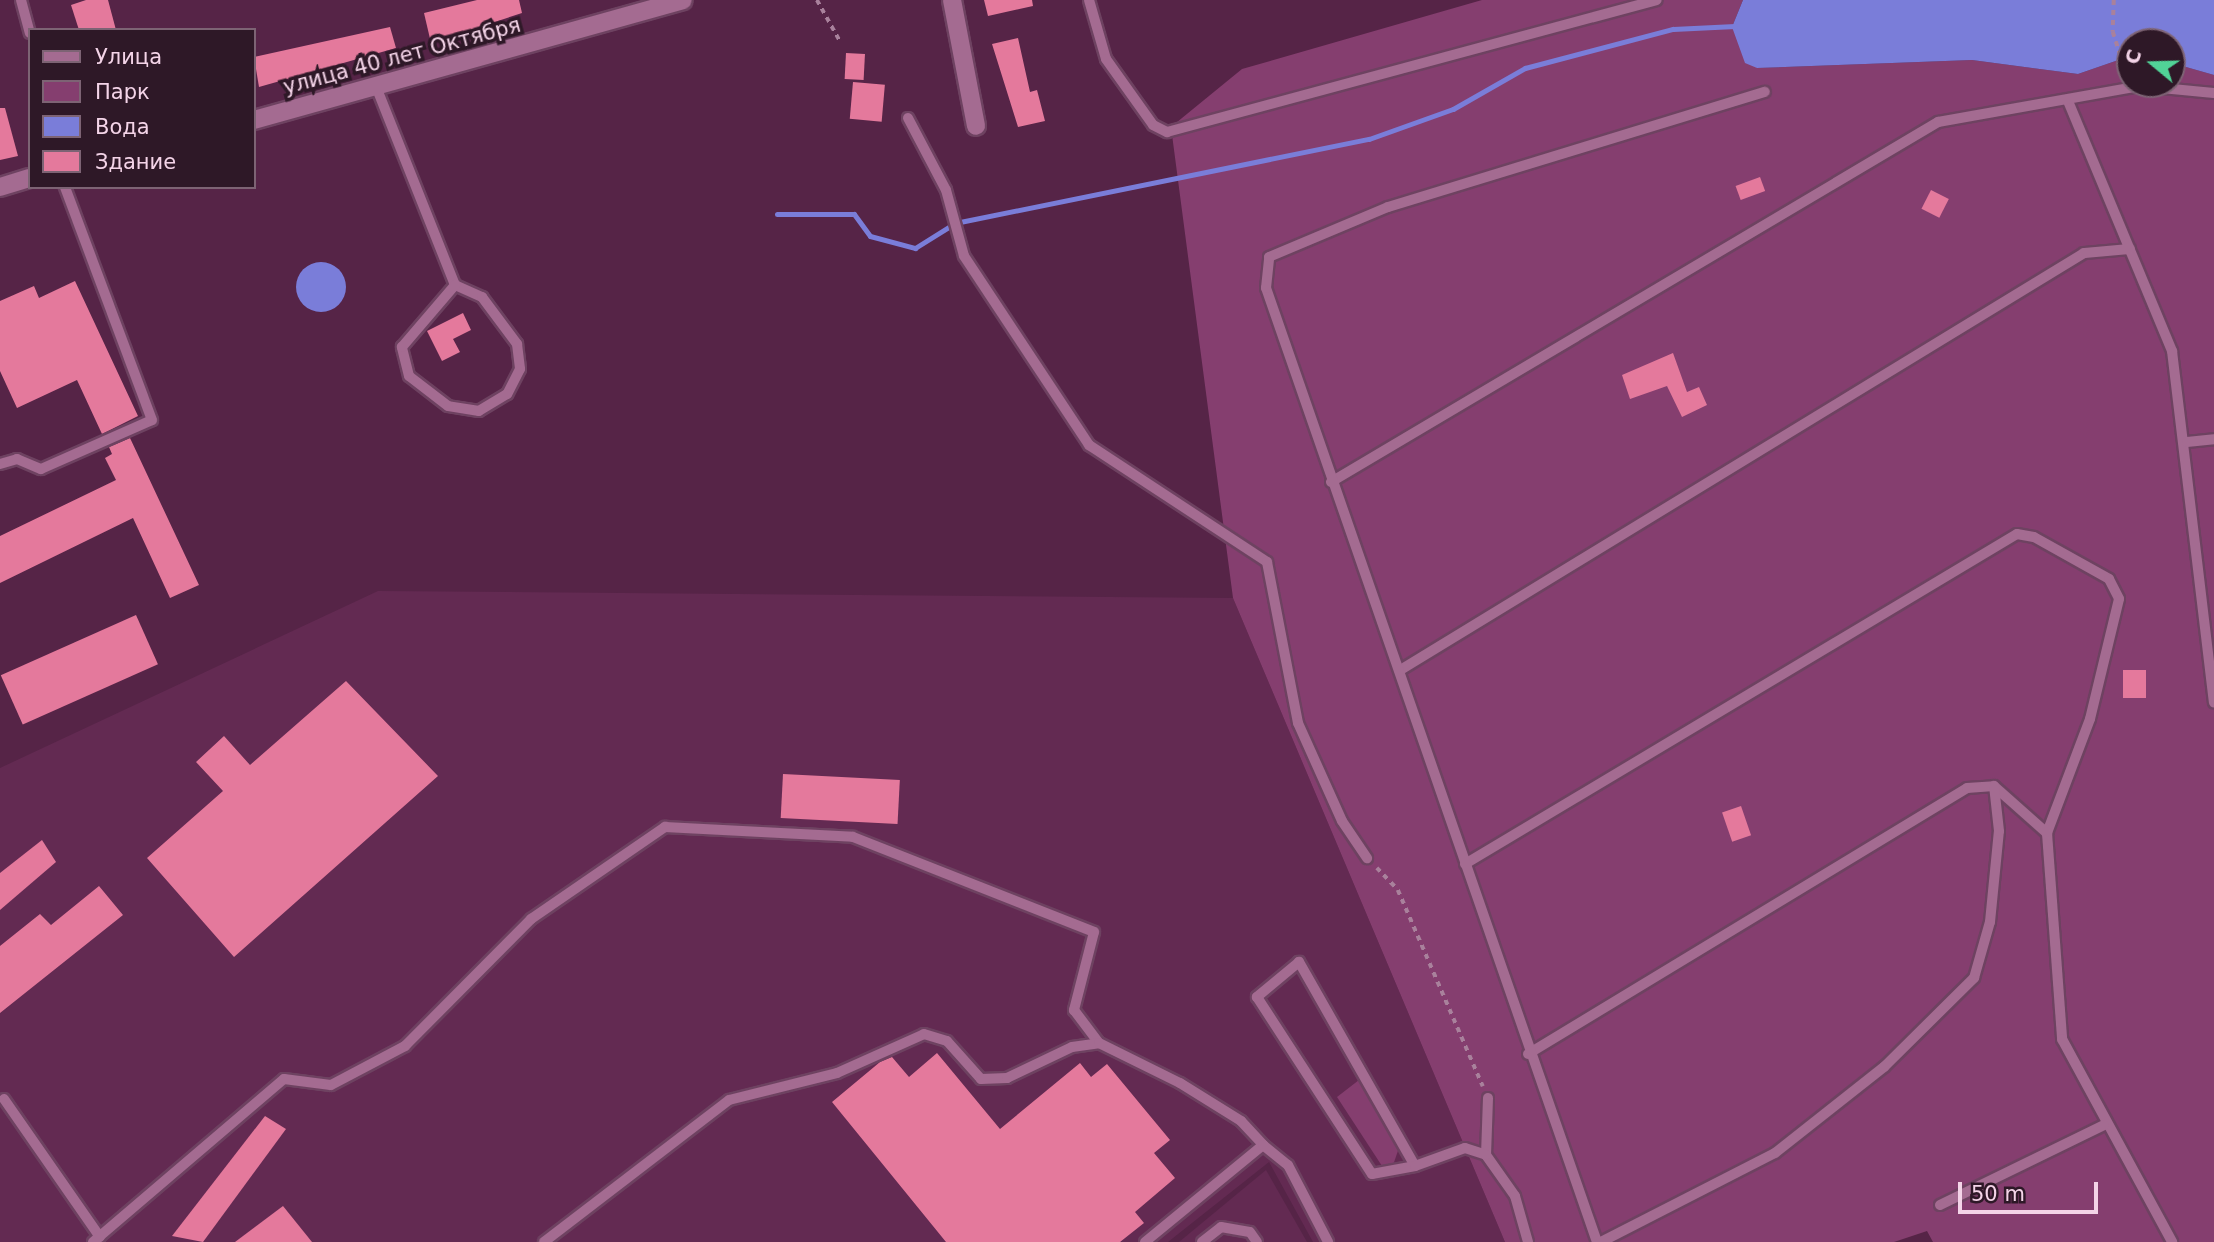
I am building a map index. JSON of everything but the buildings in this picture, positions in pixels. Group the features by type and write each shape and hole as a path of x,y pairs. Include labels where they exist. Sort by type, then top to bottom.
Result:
{"street":[{"name":"улица 40 лет Октября","path":"256,119 377,89 683,0"},
{"path":"952,0 976,126"},
{"path":"0,187 28,179"}],"lane":[{"path":"22,0 29,28"},
{"path":"1089,0 1106,59 1153,125 1167,132 1657,0"},
{"path":"377,89 455,285 482,297 517,345 520,369 507,394 479,411 448,406 409,376 402,346 455,285"},
{"path":"1765,92 1388,207 1269,257 1266,288 1331,482 1402,669 1528,1054 1599,1242 1774,1153 1884,1066 1974,978 1991,909 1999,831 1994,786"},
{"path":"2186,92 2214,93"},
{"path":"1331,482 1938,122 2116,93"},
{"path":"2068,101 2172,351 2187,442 2214,702"},
{"path":"908,118 946,190 964,256 1089,445 1268,562 1298,723 1342,821 1367,858"},
{"path":"0,464 18,459 41,469 152,420 66,189"},
{"path":"1402,669 2084,253 2130,249"},
{"path":"2187,442 2214,439"},
{"path":"1465,864 2017,534 2109,579 2119,599 2090,719 2047,833 2062,1039 2104,1125 2172,1242"},
{"path":"1528,1054 1967,788 1994,786 2047,833"},
{"path":"4,1099 97,1239 284,1079 331,1085 405,1046 531,919 665,827 852,836 1094,932 1074,1010 1099,1044 1180,1083 1241,1121 1288,1165 1328,1242"},
{"path":"1415,1166 1299,962 1257,997 1372,1174 1415,1166 1465,1148 1486,1155 1515,1196 1528,1242"},
{"path":"544,1242 729,1100 837,1073 924,1034 947,1041 981,1079 1007,1078 1072,1047 1099,1044"},
{"path":"1486,1155 1488,1098"},
{"path":"1940,1205 2104,1125"},
{"path":"1145,1242 1263,1144"},
{"path":"1202,1242 1221,1227 1250,1232 1257,1242"}],"path":[{"path":"817,0 841,43"},
{"path":"2114,0 2113,32 2116,42"},
{"path":"1367,858 1398,890 1488,1098"}],"shaded area":[{"path":"378,591 1233,598 1505,1242 1313,1242 1269,1162 1168,1242 0,1242 0,768"},
{"path":"1266,1170 1307,1242 1179,1242"}],"green space":[{"path":"1482,0 1743,0 1732,27 1757,68 1972,60 2078,74 2116,61 2116,98 2186,98 2186,67 2214,75 2214,1242 1933,1242 1927,1231 1894,1242 1505,1242 1233,598 1171,127 1242,69"},
{"path":"1359,1080 1399,1148 1393,1165 1382,1166 1337,1097"}],"water":[{"path":"1743,0 2214,0 2214,75 2186,67 2186,28 2116,28 2116,61 2078,74 1972,60 1757,68 1745,63 1732,27"},
{"path":"311,263 331,263 345,277 345,297 331,311 311,311 297,297 297,277"}],"waterway":[{"path":"777,214 854,214 870,236 915,248 955,223 1369,139 1453,109 1525,68 1673,29 1735,26"}]}
